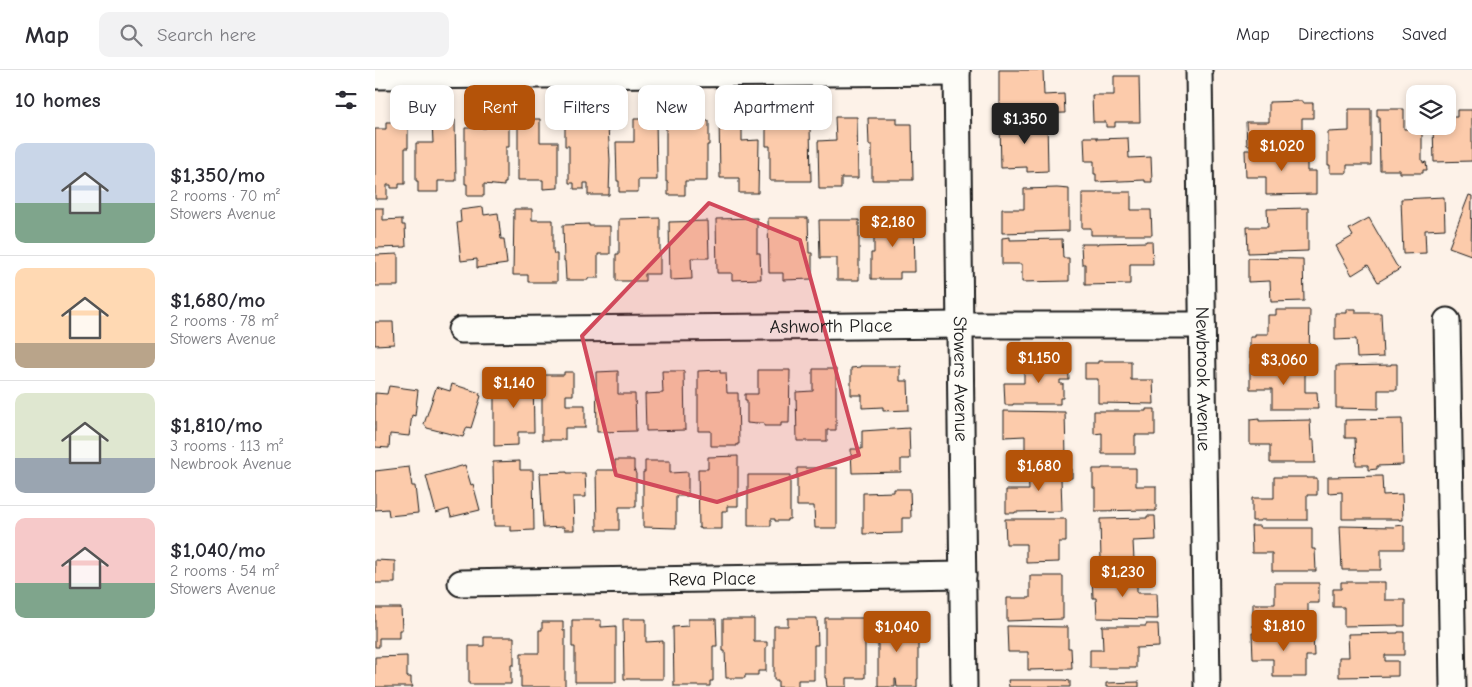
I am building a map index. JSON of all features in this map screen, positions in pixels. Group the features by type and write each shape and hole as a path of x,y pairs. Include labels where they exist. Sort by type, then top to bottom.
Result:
{"street":[{"name":"Newbrook Avenue","path":"1199,70 1207,687"},
{"path":"375,76 957,71"},
{"name":"Stowers Avenue","path":"957,71 964,687"},
{"path":"1447,321 1453,687"},
{"name":"Ashworth Place","path":"461,330 960,325 1201,325"},
{"name":"Reva Place","path":"461,583 963,574"}],"highlighted area":[{"path":"709,203 800,240 859,455 717,502 616,475 582,336"}],"building":[{"path":"999,70 1043,70 1044,95 1064,94 1065,113 999,115"},
{"path":"1114,76 1139,76 1140,122 1115,122 1115,127 1106,127 1106,122 1093,122 1092,95 1114,95"},
{"path":"1302,101 1302,103 1313,103 1313,118 1302,118 1302,143 1247,145 1246,122 1269,122 1269,102"},
{"path":"1349,109 1371,109 1371,165 1347,165 1347,173 1330,173 1330,165 1328,165 1328,132 1349,131"},
{"path":"1377,109 1404,109 1404,129 1406,129 1406,135 1422,135 1422,161 1423,163 1426,162 1427,170 1423,170 1423,173 1400,173 1400,170 1380,170 1379,116 1377,116"},
{"path":"1457,110 1472,110 1472,161 1434,162 1433,135 1456,135"},
{"path":"835,117 857,117 858,178 841,178 841,189 819,189 818,141 836,140"},
{"path":"868,118 897,118 897,124 912,124 913,180 872,180 872,145 869,145"},
{"path":"535,119 540,119 540,142 558,142 558,188 543,189 543,180 518,180 518,130 535,130"},
{"path":"634,119 638,119 638,130 656,130 657,180 638,180 638,192 619,192 616,142 634,142"},
{"path":"454,120 456,181 438,181 438,192 418,192 418,181 416,181 416,143 433,143 432,130 454,130"},
{"path":"705,121 709,121 707,181 685,181 685,195 668,195 668,182 666,182 666,130 705,130"},
{"path":"1047,121 1048,171 1027,172 1027,167 1001,168 1000,122"},
{"path":"386,122 390,122 390,130 408,130 408,148 405,148 405,184 399,184 399,188 391,188 391,185 387,185 387,199 375,199 375,129 386,129"},
{"path":"465,130 509,130 509,147 506,147 506,183 504,183 504,186 484,184 484,196 467,196 467,184 465,184"},
{"path":"565,130 608,130 609,195 588,195 588,183 584,183 584,189 574,189 574,183 569,183 569,146 565,146"},
{"path":"719,130 742,130 742,141 759,140 758,193 739,193 739,178 720,178"},
{"path":"766,130 810,130 811,181 770,181 770,146 766,146"},
{"path":"1084,137 1097,137 1097,139 1128,138 1129,158 1151,157 1152,182 1145,182 1145,180 1096,182 1094,161 1085,161"},
{"path":"1245,150 1255,150 1255,152 1307,151 1307,171 1316,171 1316,194 1266,195 1266,177 1246,177"},
{"path":"1024,189 1069,189 1069,231 1002,233 1002,209 1024,209"},
{"path":"1131,192 1131,210 1151,210 1152,235 1091,235 1091,228 1082,228 1082,193"},
{"path":"1469,195 1472,196 1471,255 1449,247"},
{"path":"1444,197 1445,229 1425,230 1426,253 1403,254 1401,199"},
{"path":"483,207 484,215 498,213 501,239 504,239 507,264 477,268 477,259 461,261 457,223 461,222 460,210"},
{"path":"375,208 383,208 383,220 402,219 402,225 405,225 406,247 375,248"},
{"path":"1308,208 1308,251 1248,253 1247,227 1268,227 1267,209"},
{"path":"514,209 532,209 532,220 553,220 553,250 554,254 557,254 557,282 528,282 528,275 513,275"},
{"path":"874,217 914,217 915,272 900,272 900,279 871,279 871,253 874,253"},
{"path":"660,218 660,274 645,274 645,281 616,281 616,254 619,254 619,219"},
{"path":"757,218 757,253 760,253 761,279 732,280 732,273 717,273 716,219"},
{"path":"768,218 808,218 809,253 812,253 812,279 783,280 783,273 769,273"},
{"path":"1369,218 1400,269 1378,282 1368,265 1352,275 1336,246 1353,236 1349,229"},
{"path":"819,220 859,220 859,280 837,280 837,258 820,258"},
{"path":"708,221 709,258 691,258 692,279 670,280 669,222"},
{"path":"589,224 589,226 610,226 610,254 598,254 598,278 566,280 563,225"},
{"path":"1010,237 1010,240 1062,239 1063,258 1069,258 1069,281 1022,282 1022,264 1002,264 1002,238"},
{"path":"1152,241 1153,264 1130,264 1130,284 1085,285 1085,264 1082,264 1081,244"},
{"path":"398,254 398,286 375,286 375,255"},
{"path":"1248,258 1303,259 1304,301 1271,302 1270,281 1248,282"},
{"path":"1347,309 1356,309 1356,313 1381,313 1383,357 1357,358 1356,339 1335,340 1335,313 1347,313"},
{"path":"1276,310 1310,310 1309,358 1250,358 1250,337 1255,337 1255,334 1268,334 1268,315 1276,315"},
{"path":"375,322 393,322 394,344 375,345"},
{"path":"1051,358 1068,358 1069,380 1060,380 1060,384 1063,384 1063,398 1060,398 1060,404 1005,405 1004,383 1024,383 1024,363 1051,362"},
{"path":"1098,361 1131,361 1131,380 1153,380 1154,404 1098,403 1098,379 1085,379 1085,363 1098,363"},
{"path":"1250,364 1265,364 1265,367 1305,366 1305,392 1317,392 1318,409 1272,409 1272,389 1250,389"},
{"path":"1397,364 1397,390 1378,390 1378,409 1336,408 1336,366"},
{"path":"861,366 900,366 900,381 908,381 909,410 883,411 883,407 862,408 862,395 851,395 851,368"},
{"path":"813,369 836,369 836,430 827,430 827,441 797,441 796,392 813,391"},
{"path":"720,370 720,373 726,373 727,393 738,393 739,444 737,446 711,446 711,431 698,431 698,371"},
{"path":"758,370 790,370 789,423 781,423 781,426 764,426 764,423 747,423 747,400 745,400 745,394 758,394"},
{"path":"533,371 534,432 518,432 518,445 494,446 494,395 504,394 504,373"},
{"path":"618,371 618,394 635,394 636,431 597,432 596,372"},
{"path":"662,371 684,371 685,430 646,431 645,394 663,393"},
{"path":"564,372 573,372 573,395 566,395 566,405 585,405 585,428 565,428 565,440 542,440 542,375 564,375"},
{"path":"452,384 480,393 479,395 481,396 471,428 467,427 463,437 427,428 424,424 436,388 450,391"},
{"path":"389,386 418,390 415,416 412,415 409,436 390,434 389,448 375,447 375,393 387,394"},
{"path":"1146,409 1155,409 1155,435 1135,435 1135,454 1102,454 1102,433 1094,434 1094,411 1146,411"},
{"path":"1004,411 1065,412 1066,458 1046,459 1046,455 1025,455 1025,436 1004,437"},
{"path":"1259,419 1259,421 1310,420 1311,440 1314,440 1315,463 1270,463 1270,445 1250,445 1250,420"},
{"path":"1402,419 1403,465 1377,466 1377,469 1368,470 1368,465 1356,465 1355,438 1345,438 1345,420"},
{"path":"909,428 910,459 901,459 901,472 852,473 851,449 862,449 862,431"},
{"path":"738,456 738,506 727,506 727,511 722,511 722,529 699,528 698,469 708,469 708,457"},
{"path":"615,460 634,460 636,507 619,507 619,530 597,530 596,470 615,470"},
{"path":"520,461 520,470 533,470 534,530 511,531 511,526 494,526 493,462"},
{"path":"645,461 670,461 670,473 688,472 688,496 676,496 676,528 643,527 643,472 645,472"},
{"path":"465,465 471,485 473,484 480,510 451,517 449,509 436,513 426,476"},
{"path":"409,467 412,486 415,486 418,513 389,516 388,509 375,510 375,471"},
{"path":"797,468 837,468 837,528 815,528 814,506 797,506"},
{"path":"1136,468 1136,486 1156,486 1156,511 1095,511 1093,469"},
{"path":"1028,469 1072,469 1072,478 1061,478 1062,511 1006,513 1006,490 1029,490"},
{"path":"540,473 585,473 586,497 573,497 574,530 564,530 564,527 543,528"},
{"path":"748,475 790,475 790,519 787,519 787,521 775,521 775,519 771,519 771,526 748,526"},
{"path":"1382,476 1383,495 1402,494 1403,520 1342,519 1342,492 1328,493 1328,477"},
{"path":"1274,477 1317,478 1317,495 1307,495 1307,520 1252,521 1252,498 1274,498"},
{"path":"894,489 910,489 911,518 902,518 902,533 863,534 863,493 894,492"},
{"path":"1147,516 1155,516 1156,540 1133,541 1134,560 1101,561 1100,519 1147,518"},
{"path":"1005,519 1066,519 1066,542 1059,542 1059,562 1026,563 1026,544 1006,544"},
{"path":"1404,525 1404,549 1381,549 1381,570 1342,570 1340,526 1395,527"},
{"path":"1251,526 1260,526 1260,528 1312,528 1312,549 1315,549 1316,571 1272,571 1272,553 1252,553"},
{"path":"375,560 395,561 395,583 375,583"},
{"path":"1092,575 1137,575 1137,593 1157,593 1158,619 1097,618 1096,598 1093,598"},
{"path":"1030,576 1063,576 1063,619 1007,621 1007,598 1030,598"},
{"path":"1341,582 1385,582 1385,600 1405,600 1405,626 1344,626 1344,607 1333,607 1333,589 1341,589"},
{"path":"1275,583 1319,583 1319,603 1308,603 1308,626 1253,627 1253,604 1275,604"},
{"path":"375,608 401,608 402,630 399,630 399,638 379,638 379,647 375,647"},
{"path":"788,618 817,618 818,645 814,645 814,680 798,680 798,687 778,687 778,680 774,680 774,626 788,626"},
{"path":"825,618 865,618 865,678 847,678 847,687 827,687 825,678"},
{"path":"875,618 903,618 903,624 918,624 917,687 897,687 895,679 895,687 878,687 878,644 875,644"},
{"path":"623,619 646,619 646,642 663,641 663,679 624,679"},
{"path":"688,619 716,619 717,646 713,646 713,681 710,681 710,686 674,686 673,627 688,626"},
{"path":"723,619 754,619 754,642 767,642 766,671 758,671 758,675 745,675 745,678 726,678 725,651 723,651"},
{"path":"572,620 601,620 601,627 616,626 616,682 575,682 575,647 572,647"},
{"path":"542,622 563,622 563,630 565,630 565,687 521,687 521,653 539,653 539,630 542,630"},
{"path":"1146,624 1158,624 1159,647 1136,648 1136,668 1090,668 1090,650 1103,650 1102,626 1146,626"},
{"path":"1007,626 1068,627 1068,648 1071,648 1072,669 1028,670 1028,652 1008,652"},
{"path":"1404,632 1404,655 1385,655 1385,661 1398,661 1398,676 1339,677 1339,657 1349,657 1348,634"},
{"path":"1252,633 1313,634 1314,656 1306,656 1306,677 1273,677 1273,659 1253,659"},
{"path":"484,637 514,637 514,665 511,665 511,684 469,684 469,646 484,646"},
{"path":"407,656 407,677 411,677 413,687 375,687 375,657"},
{"path":"1008,680 1064,680 1070,681 1070,687 1009,687"},
{"path":"1139,682 1139,687 1106,687 1106,683"}]}
